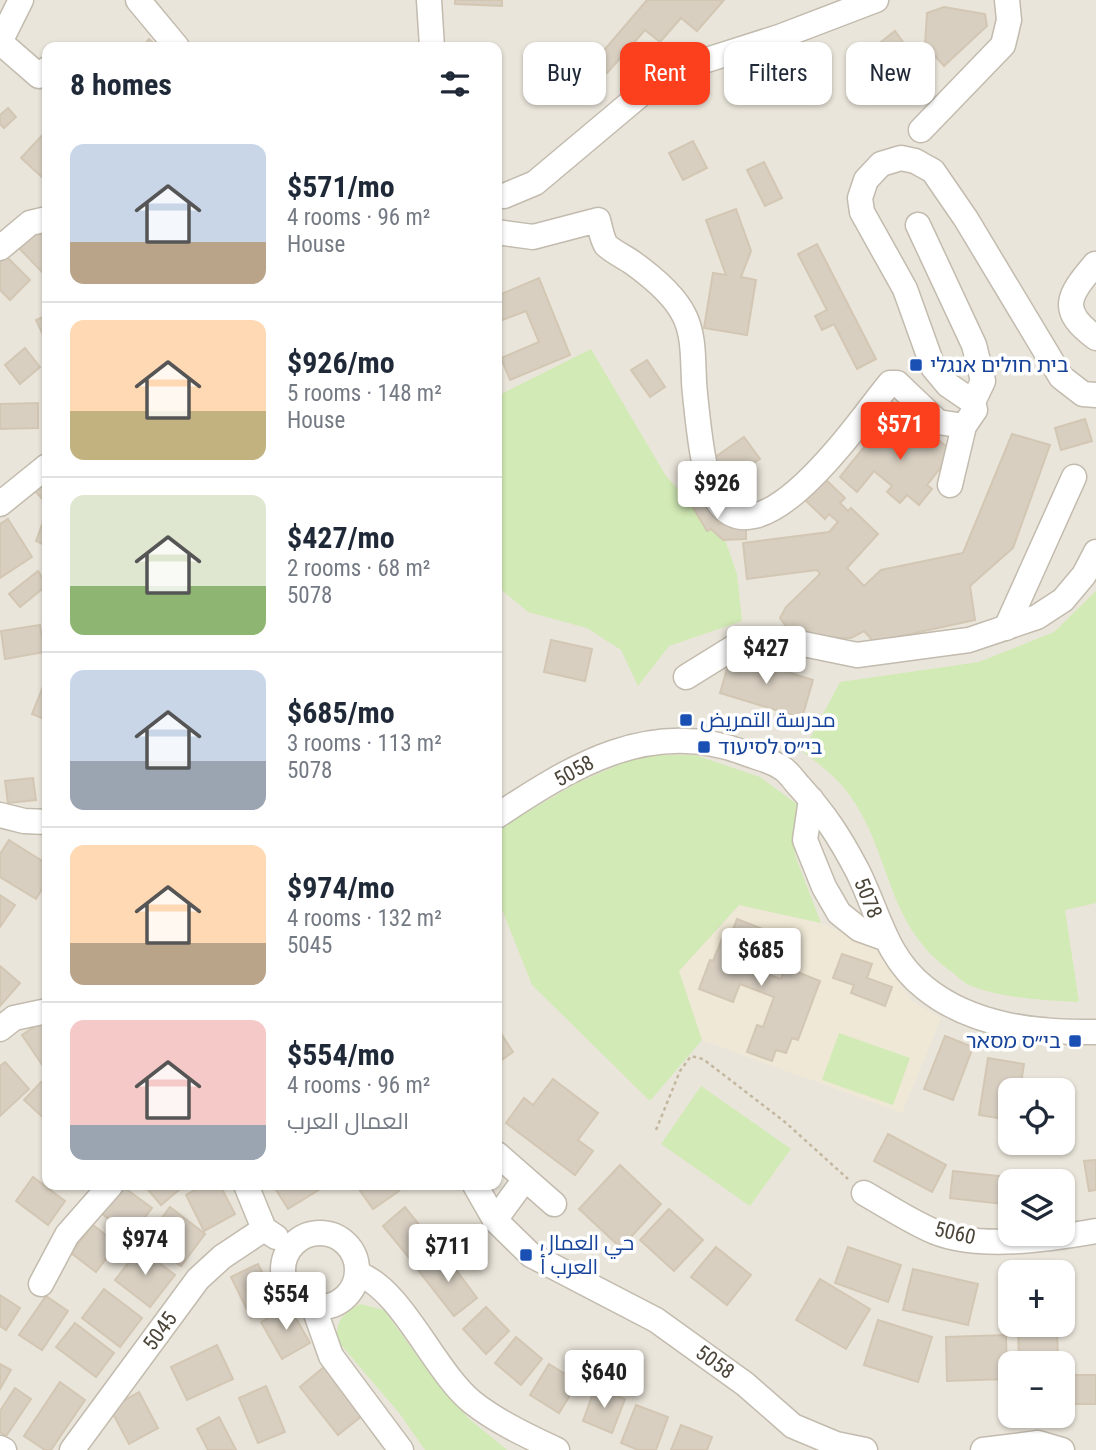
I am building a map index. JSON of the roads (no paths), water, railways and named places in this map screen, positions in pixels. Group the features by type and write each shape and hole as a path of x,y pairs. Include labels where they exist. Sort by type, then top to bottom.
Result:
{"street":[{"path":"21,0 0,42 39,76 42,73"},
{"path":"138,0 173,42"},
{"path":"429,0 432,42"},
{"path":"502,191 535,183 641,94 688,66 779,37 876,0"},
{"path":"921,130 1003,46 1009,20 1007,0"},
{"path":"974,402 948,385 933,367 905,289 862,212 860,198 866,180 881,164 901,158 915,161 933,171 979,241 1061,377 1083,394 1096,395"},
{"path":"502,201 505,215 502,221"},
{"path":"0,248 30,223 42,220"},
{"path":"502,233 533,237 598,220 605,244 651,276 676,306 684,316 693,352 695,393 710,487 718,503 733,515 745,517 762,513 784,500 827,464 890,383 897,383 938,422 964,426"},
{"path":"918,225 974,345 983,381 974,402 972,419 964,426 950,485"},
{"path":"1096,265 1073,290 1070,304 1073,316 1096,338"},
{"path":"0,504 42,470"},
{"path":"1006,628 1074,477"},
{"path":"686,677 736,646 784,640 857,655 969,640 1037,617 1063,600 1084,575 1096,552"},
{"name":"5078","path":"657,740 715,742 782,767 831,821 859,873 884,938 922,986 947,1004 978,1018 1056,1033 1096,1032"},
{"name":"5058","path":"502,813 593,758 657,740"},
{"path":"811,799 805,840 824,887 839,913 859,929 884,938"},
{"path":"0,815 42,822"},
{"path":"0,1029 14,1018 42,1012"},
{"path":"502,1158 554,1204"},
{"path":"495,1220 525,1179"},
{"path":"41,1284 67,1235 107,1190"},
{"path":"248,1190 264,1229 291,1247"},
{"name":"5058","path":"478,1190 495,1220 531,1255 656,1320 745,1384 793,1426 836,1444 865,1450"},
{"name":"5060","path":"864,1194 937,1233 982,1240 1050,1239 1096,1231"},
{"name":"5045","path":"72,1450 198,1279 222,1257 264,1229"},
{"path":"316,1233 335,1236 350,1247 358,1274 352,1291 339,1303 314,1308 295,1298 284,1281 285,1258 298,1240 316,1233"},
{"path":"358,1274 381,1286 446,1374 471,1401 508,1425 557,1450"},
{"path":"314,1308 331,1356 401,1450"},
{"path":"983,1450 1038,1443 1062,1450"}],"place":[{"name":"בית חולים אנגלי","path":"916,365"},
{"name":"مدرسة التمريض","path":"686,720"},
{"name":"בי״ס לסיעוד","path":"704,747"},
{"name":"בי״ס מסאר","path":"1075,1041"},
{"name":"حي العمال العرب أ","path":"526,1255"}]}
